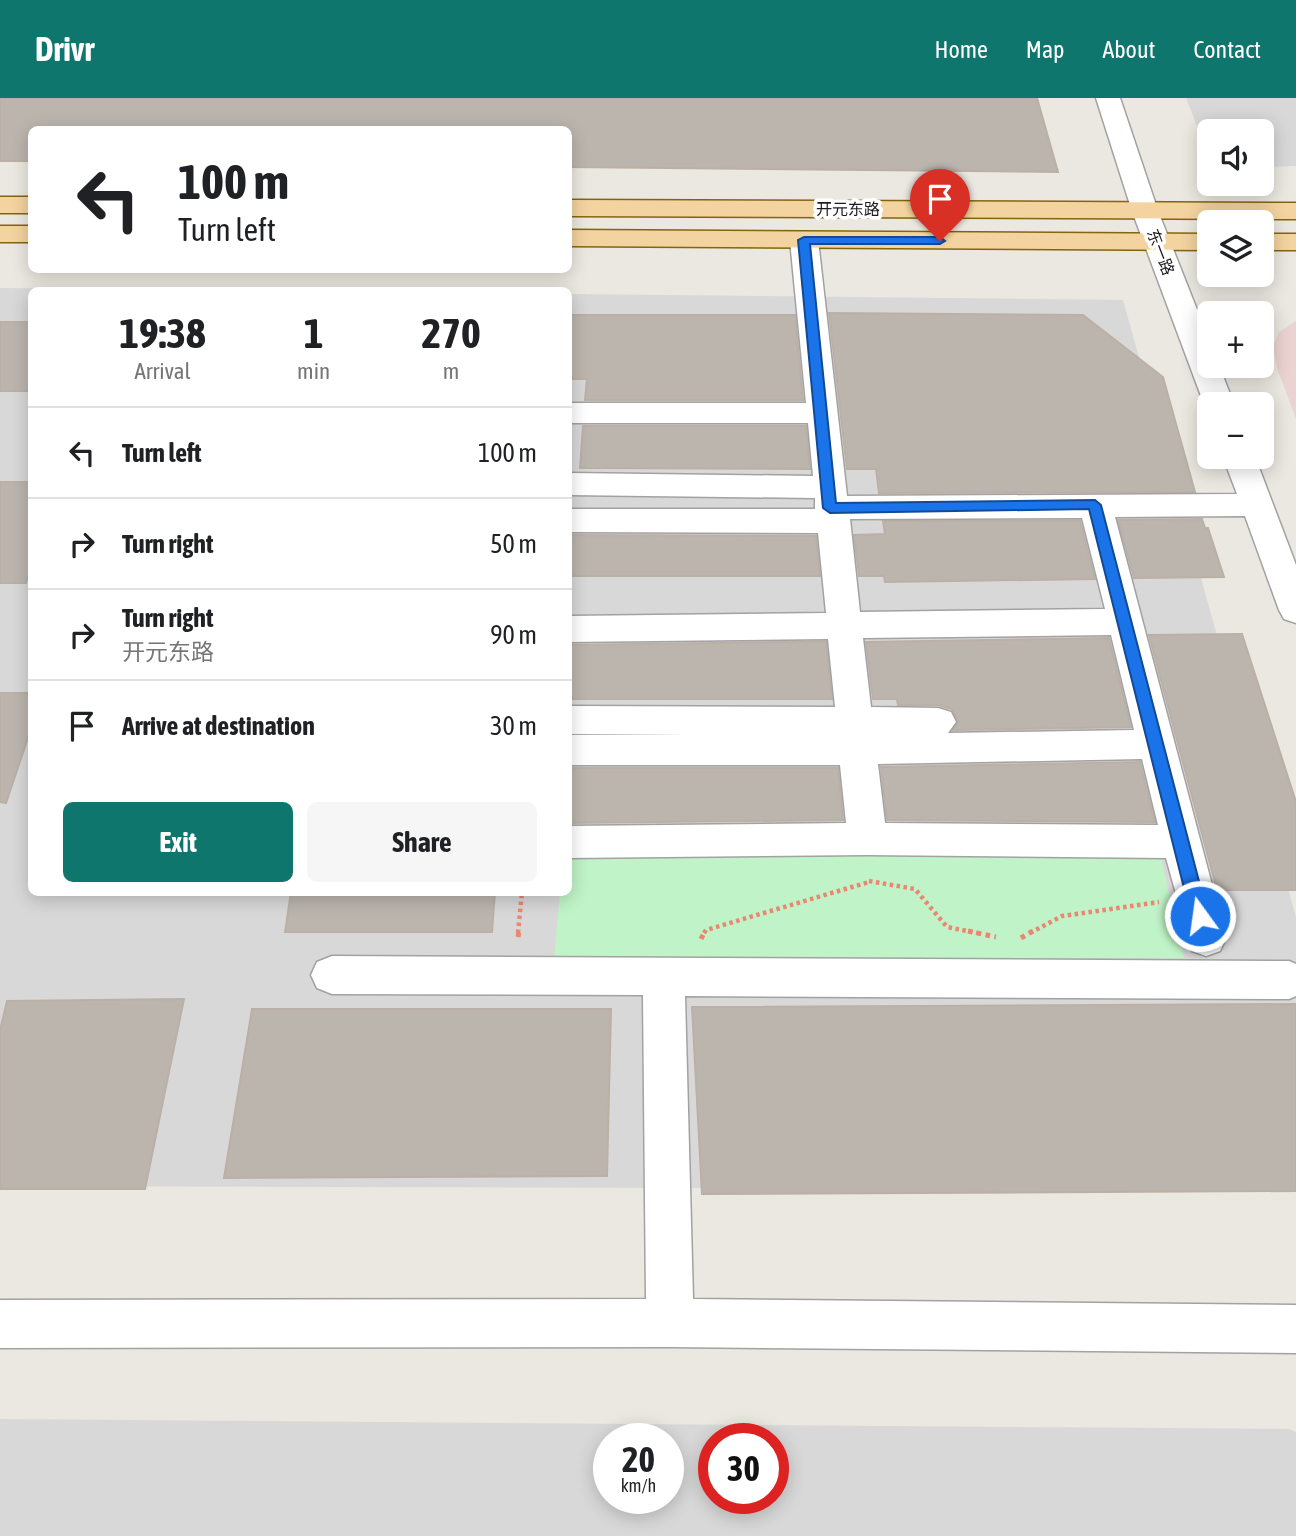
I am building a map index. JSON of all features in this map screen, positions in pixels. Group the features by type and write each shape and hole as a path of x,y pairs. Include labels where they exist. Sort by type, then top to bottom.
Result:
{"main road":[{"path":"0,205 28,205"},
{"name":"开元东路","path":"572,208 1296,211"},
{"path":"0,234 28,234"},
{"name":"开元东路","path":"572,238 1197,242"},
{"path":"1274,242 1296,242"}],"street":[{"name":"东一路","path":"1108,98 1145,211 1214,392"},
{"path":"804,240 829,505 867,839"},
{"path":"572,391 820,403"},
{"path":"572,413 820,403"},
{"path":"1244,469 1296,610"},
{"path":"572,485 829,505"},
{"path":"572,521 829,505 1258,505"},
{"path":"1095,505 1206,938"},
{"path":"572,605 842,617"},
{"path":"572,629 842,617 1122,611"},
{"path":"572,720 855,736"},
{"path":"572,750 855,736 1153,733"},
{"path":"572,842 867,839 1181,842"},
{"path":"332,975 1289,980"},
{"path":"670,1323 673,977"},
{"path":"0,1324 670,1323 1296,1329"}],"path":[{"path":"867,839 869,881"},
{"path":"673,977 706,930 869,881 915,889 947,927 1001,939"},
{"path":"1014,942 1062,916 1136,907 1194,894"}],"shaded area":[{"path":"1186,98 1296,98 1296,166 1274,167 1274,119 1197,119 1197,126"},
{"path":"0,288 28,288 28,896 572,896 572,294 1123,300 1296,917 1296,1190 0,1186"},
{"path":"1296,321 1296,419 1277,368 1274,344 1279,332"},
{"path":"0,1419 593,1424 593,1514 684,1514 684,1424 698,1424 698,1514 789,1514 789,1425 1289,1429 1296,1432 1296,1536 0,1536"}],"green space":[{"path":"1159,850 1184,958 554,958 560,896 572,896 572,852"}],"building":[{"path":"0,98 1037,98 1058,172 572,167 572,126 28,126 28,161 0,161"},
{"path":"829,313 1083,315 1163,377 1195,492 879,493 876,469 847,469"},
{"path":"572,315 795,315 803,400 585,400 587,379 572,379"},
{"path":"0,322 28,322 28,391 0,391"},
{"path":"583,426 806,426 810,469 580,468"},
{"path":"0,482 28,482 28,578 26,583 0,583"},
{"path":"1202,519 1205,528 1208,528 1224,577 1134,578 1118,520"},
{"path":"883,521 1080,521 1095,579 885,582 884,576 859,576 854,535 885,534"},
{"path":"572,535 816,536 820,576 572,576"},
{"path":"1242,634 1296,802 1296,890 1217,890 1149,635"},
{"path":"1109,638 1131,727 953,730 958,721 952,709 938,705 898,705 897,699 873,699 866,642"},
{"path":"826,642 832,699 572,699 572,645"},
{"path":"0,693 28,693 28,738 6,803 0,802"},
{"path":"1140,762 1155,822 887,820 881,767"},
{"path":"572,768 838,768 843,820 572,823"},
{"path":"290,896 495,896 492,932 285,932"},
{"path":"184,999 145,1189 0,1189 0,1030 7,1001"},
{"path":"1296,1004 1296,1191 702,1194 692,1007"},
{"path":"252,1009 611,1009 607,1176 224,1178"}],"route":[{"path":"940,241 804,240 830,508 1095,505 1200,916"}]}
